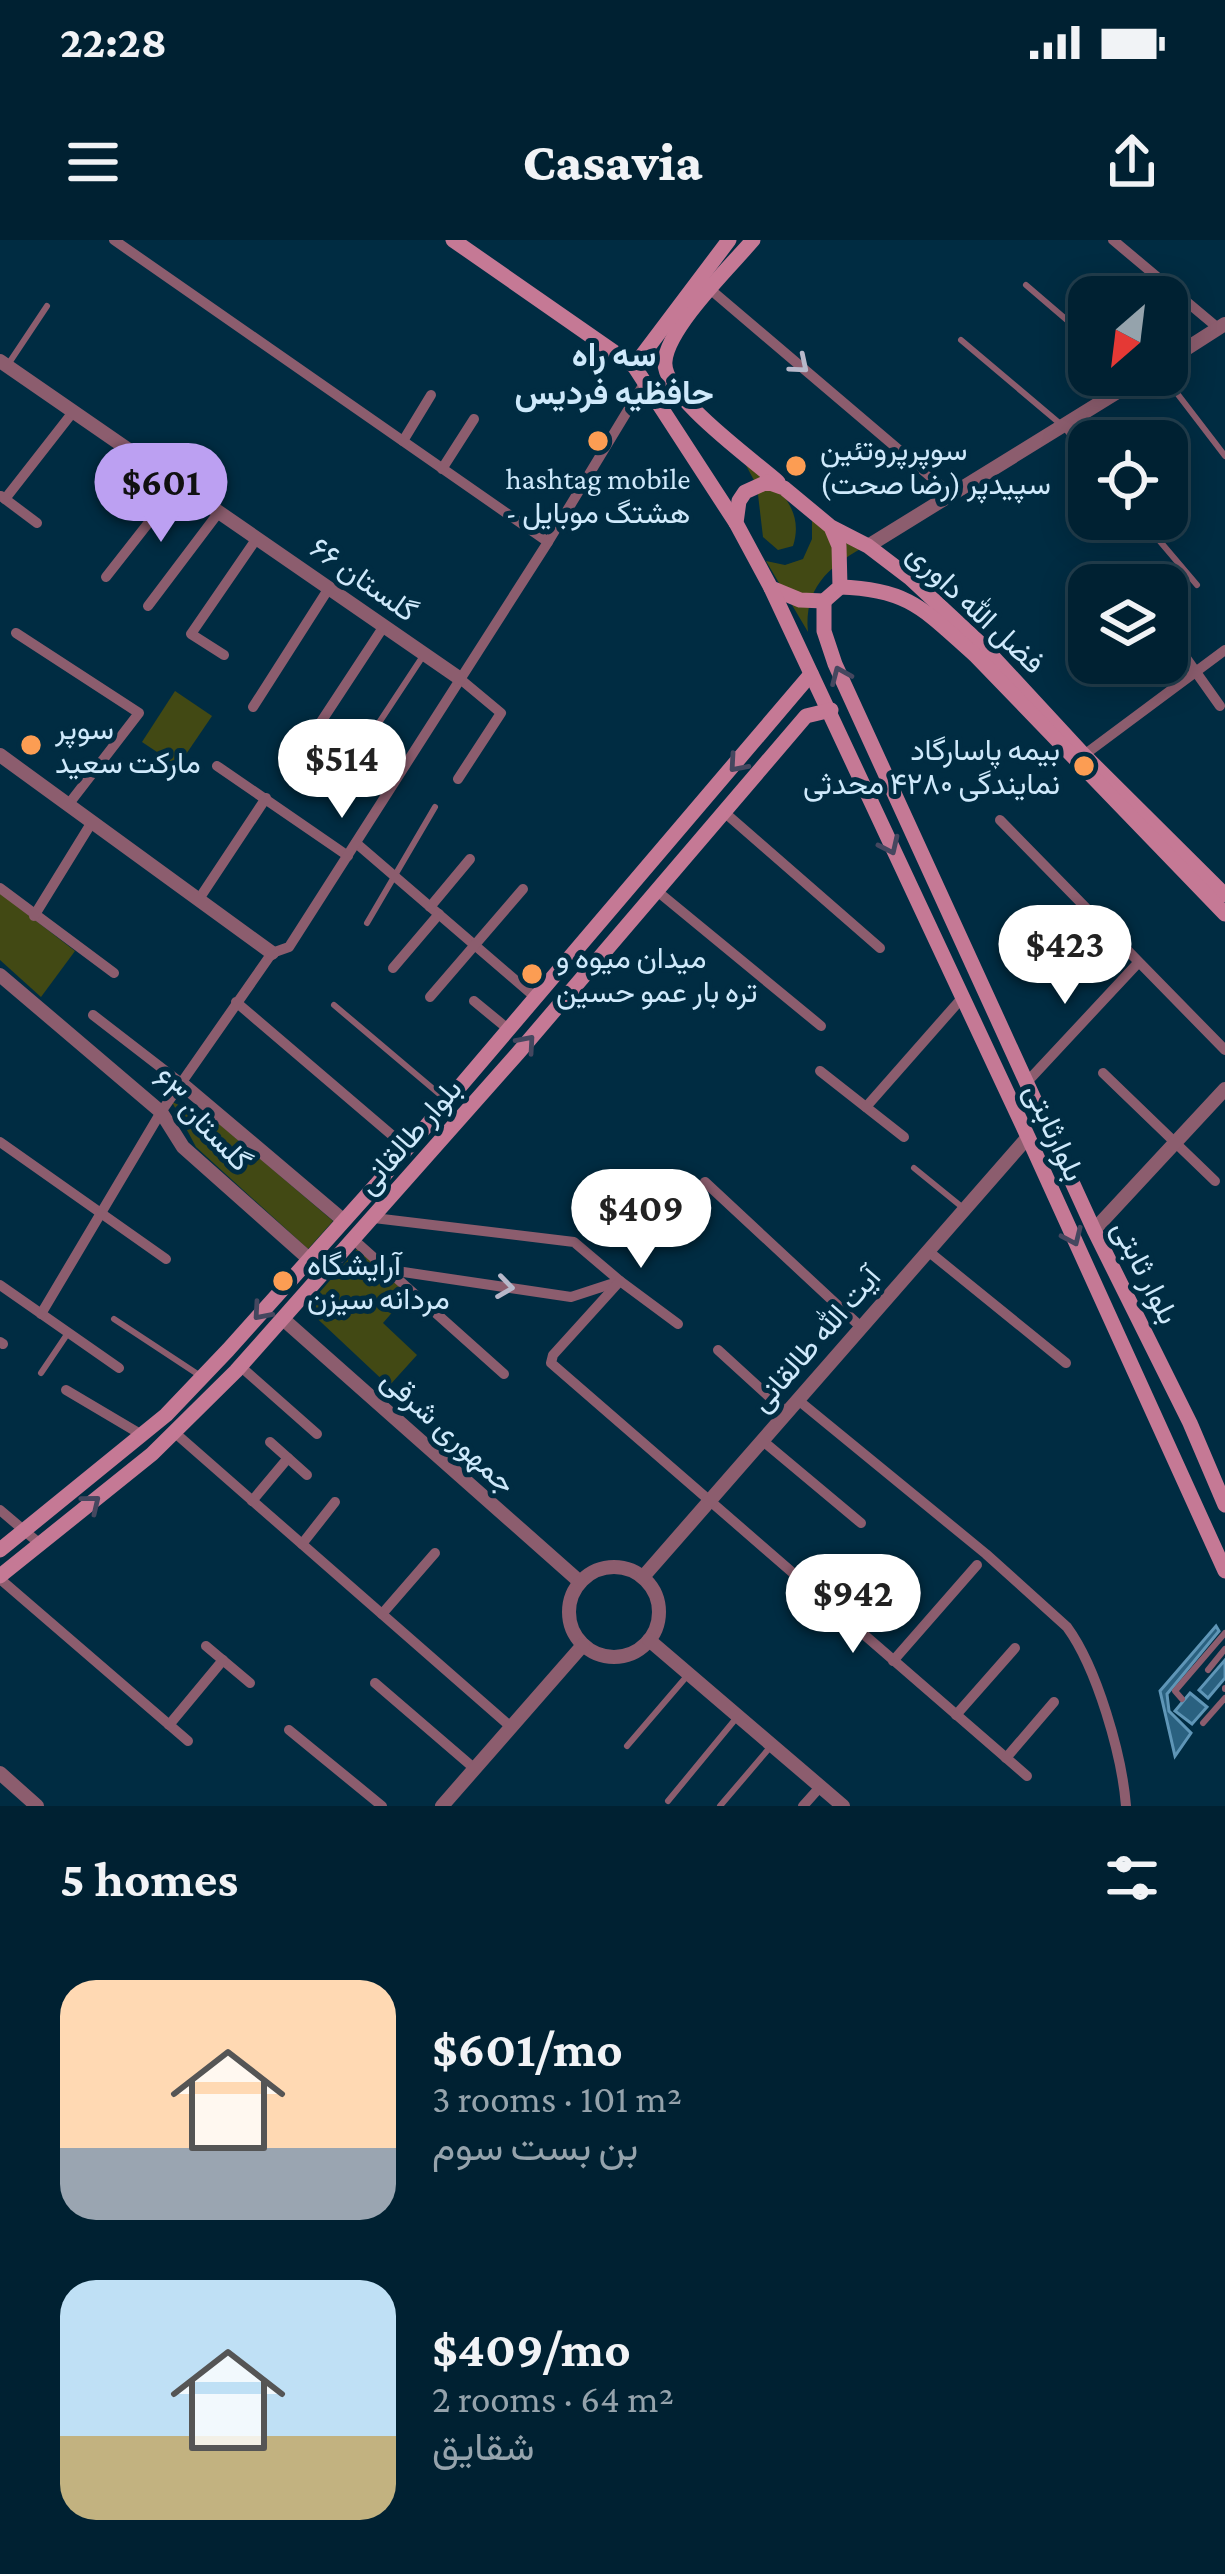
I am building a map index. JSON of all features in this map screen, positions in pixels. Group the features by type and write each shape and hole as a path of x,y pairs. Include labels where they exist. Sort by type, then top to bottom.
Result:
{"main road":[{"path":"453,240 634,365 736,523 771,588 800,600 824,601 840,587 839,546 831,527 683,398 665,376 664,356 675,335 753,240"},
{"path":"634,365 729,240"},
{"path":"736,523 739,501 746,492 767,482 784,488"},
{"name":"فضل الله داوری","path":"831,527 868,546 983,646 1084,755 1221,885"},
{"name":"فضل الله داوری","path":"840,587 900,594 935,619 1225,914"},
{"name":"بلوارثابتی","path":"771,588 1225,1571"},
{"name":"بلوار ثابتی","path":"824,601 824,632 835,664 1225,1505"},
{"name":"بلوار طالقانی","path":"0,1550 142,1435 202,1377 407,1148 811,674"},
{"path":"791,701 803,704 806,716 831,710"},
{"name":"بلوار طالقانی","path":"0,1578 174,1432 240,1366 806,716"},
{"path":"954,982 976,971"},
{"path":"962,998 972,990 984,991"},
{"path":"1151,1410 1180,1449 1192,1444 1190,1423"},
{"path":"1185,1483 1190,1466 1201,1466 1225,1505"}],"street":[{"path":"123,242 548,542"},
{"path":"1118,242 1222,326 1188,348"},
{"path":"711,290 952,495"},
{"name":"گلستان ۶۶","path":"4,363 460,678"},
{"path":"40,1314 161,1112 272,952 289,946 348,856 645,382"},
{"path":"403,441 431,394"},
{"path":"868,546 1110,396"},
{"path":"37,523 3,497 74,412"},
{"path":"442,469 474,418"},
{"path":"106,578 179,484"},
{"path":"148,606 219,512"},
{"path":"224,655 191,634 257,538"},
{"path":"253,707 329,588"},
{"path":"317,728 384,626"},
{"path":"16,632 139,712 68,805"},
{"path":"1084,755 1225,650"},
{"path":"1188,661 1220,706"},
{"path":"458,779 501,713 460,678"},
{"path":"0,755 272,952"},
{"path":"217,766 348,856"},
{"path":"199,899 266,798"},
{"path":"724,812 880,947"},
{"path":"1000,820 1225,1050"},
{"path":"34,916 92,822"},
{"path":"356,842 535,998"},
{"path":"393,968 470,859"},
{"path":"0,888 114,973"},
{"path":"430,997 523,889"},
{"path":"657,891 821,1026"},
{"path":"1027,1082 1136,964"},
{"name":"گلستان ۶۳","path":"0,975 161,1112 183,1148 309,1258"},
{"path":"866,1107 962,998"},
{"path":"474,1000 508,1029"},
{"path":"236,1002 407,1148"},
{"name":"گلستان ۶۳","path":"93,1015 182,1083 344,1220"},
{"path":"820,1071 904,1137"},
{"path":"1103,1073 1215,1181"},
{"path":"1094,1230 1225,1089"},
{"name":"آیت الله طالقانی","path":"644,1577 1028,1137"},
{"path":"0,1142 166,1259"},
{"path":"705,1182 862,1328"},
{"path":"374,1217 574,1242 678,1324"},
{"path":"354,1240 504,1374"},
{"path":"928,1251 1066,1363"},
{"path":"390,1270 571,1297 620,1281"},
{"path":"620,1281 553,1355 551,1363 1027,1776"},
{"path":"1,1287 119,1368"},
{"name":"جمهوری شرقی","path":"283,1319 580,1582"},
{"path":"718,1350 986,1554 1067,1627 1110,1727 1123,1771 1126,1806"},
{"path":"240,1366 317,1434"},
{"path":"66,1390 142,1435"},
{"path":"174,1432 511,1727"},
{"path":"763,1441 861,1522"},
{"path":"269,1442 307,1475"},
{"path":"252,1501 289,1458"},
{"path":"302,1544 335,1502"},
{"path":"0,1510 40,1544"},
{"path":"382,1614 435,1553"},
{"path":"893,1661 977,1565"},
{"path":"618,1567 644,1577 658,1601 657,1628 650,1640 625,1656 610,1657 583,1645 570,1621 569,1607 580,1582 590,1573 618,1567"},
{"path":"0,1578 188,1741"},
{"path":"650,1640 843,1806"},
{"path":"442,1806 583,1645"},
{"path":"206,1646 250,1683"},
{"path":"956,1715 1015,1648"},
{"path":"169,1724 224,1660"},
{"path":"375,1683 475,1768"},
{"path":"1006,1758 1054,1702"},
{"path":"289,1730 382,1806"},
{"path":"0,1773 37,1806"},
{"path":"803,1806 820,1787"}],"lane":[{"path":"1027,285 1068,321"},
{"path":"4,363 47,306"},
{"path":"961,340 1068,433"},
{"path":"1179,396 1225,456"},
{"path":"1160,540 1197,585"},
{"path":"359,753 424,654"},
{"path":"367,923 435,807"},
{"path":"334,1005 447,1100"},
{"path":"914,1168 964,1209"},
{"path":"115,1319 202,1377"},
{"path":"41,1373 68,1333"},
{"path":"1181,1699 1175,1691 1225,1633"},
{"path":"1208,1670 1225,1649"},
{"path":"627,1746 688,1674"},
{"path":"1203,1723 1225,1692"},
{"path":"668,1801 738,1716"},
{"path":"720,1806 772,1745"}],"green space":[{"path":"739,452 789,505 796,531 793,546 778,550 763,537 757,486"},
{"path":"812,517 862,548 820,581 810,604 808,632 766,561 785,565 803,559 812,539"},
{"path":"175,691 212,716 178,766 142,742"},
{"path":"0,893 75,951 41,997 0,960"},
{"path":"172,1102 216,1121 333,1221 308,1249 196,1147"},
{"path":"358,1248 409,1293 383,1323 417,1355 389,1386 306,1308"}],"building":[{"path":"1216,1626 1219,1631 1167,1694 1169,1711 1191,1733 1175,1756 1160,1691"},
{"path":"1225,1660 1225,1678 1208,1698 1199,1690"},
{"path":"1190,1693 1207,1707 1192,1724 1175,1711"}],"place":[{"name":"hashtag mobile - هشتگ موبایل","path":"598,441"},
{"name":"سوپرپروتئین سپیدپر (رضا صحت)","path":"796,466"},
{"name":"سوپر مارکت سعید","path":"31,745"},
{"name":"بیمه پاسارگاد نمایندگی ۴۲۸۰ محدثی","path":"1084,766"},
{"name":"میدان میوه و تره بار عمو حسین","path":"532,974"},
{"name":"آرایشگاه مردانه سیزن","path":"283,1281"}],"district":[{"name":"سه راه حافظیه فردیس","path":"614,373"}]}
